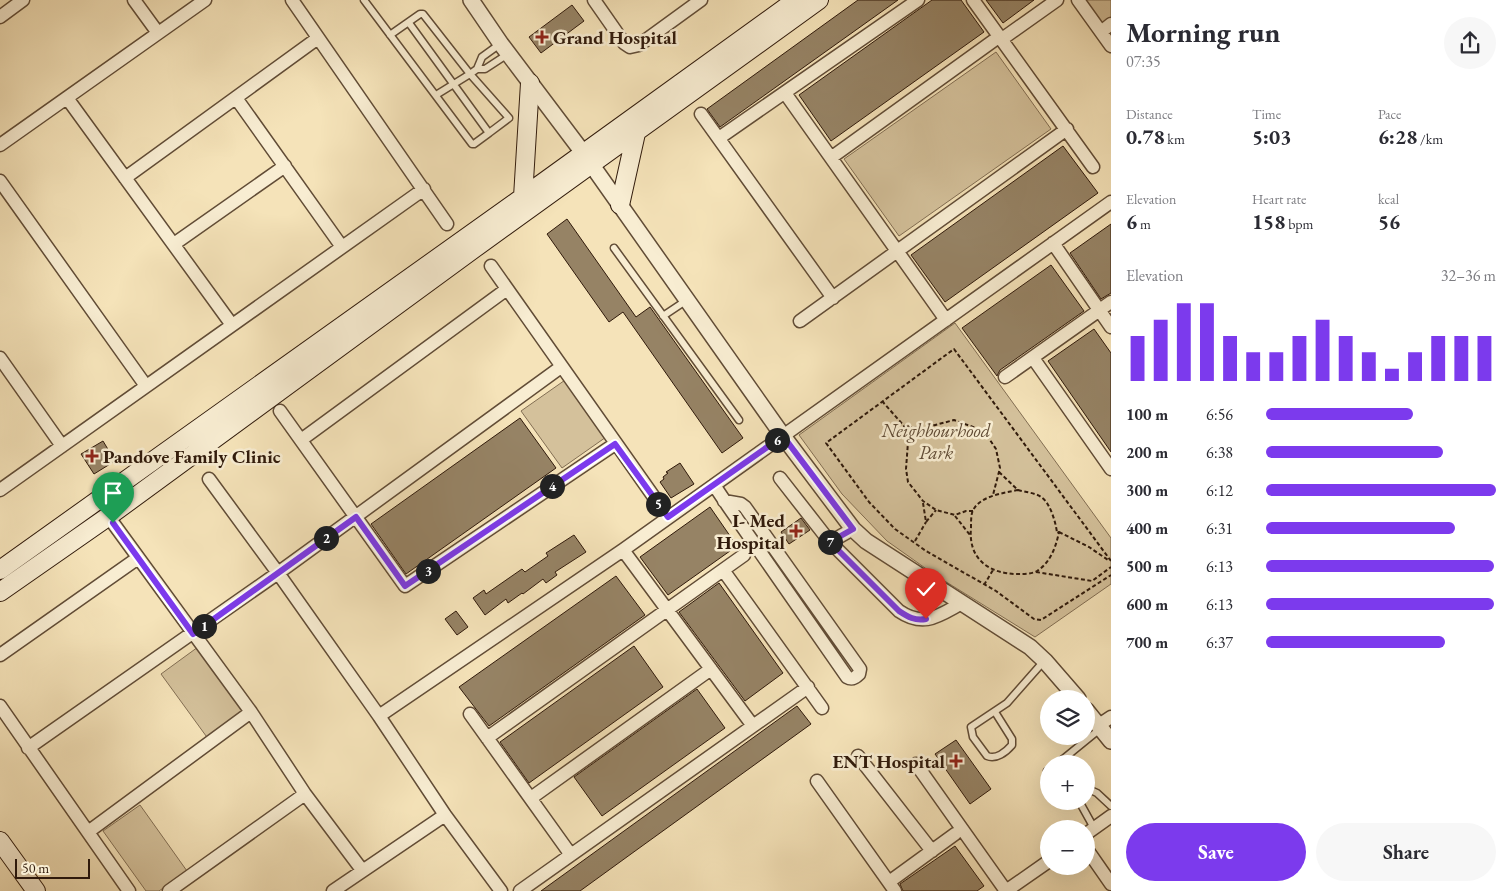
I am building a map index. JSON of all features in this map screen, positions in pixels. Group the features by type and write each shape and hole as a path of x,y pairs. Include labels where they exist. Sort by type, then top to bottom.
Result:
{"main road":[{"path":"0,592 108,516 475,248 796,0"},
{"path":"0,570 524,197 636,133 819,0"},
{"path":"524,197 530,83"},
{"path":"620,205 636,133"},
{"path":"0,841 36,891"}],"street":[{"path":"0,17 22,0"},
{"path":"134,0 158,33"},
{"path":"0,145 205,0"},
{"path":"292,0 447,224"},
{"path":"470,0 504,49 588,160 783,436 853,529 866,541 1030,647 1070,690"},
{"path":"594,0 624,43 630,47 639,45 696,1"},
{"path":"719,138 918,0"},
{"path":"973,0 1093,167"},
{"path":"832,157 1057,0"},
{"path":"1078,0 1106,28 1111,46"},
{"path":"125,178 318,38"},
{"path":"785,93 946,320"},
{"path":"67,98 232,325"},
{"path":"236,98 342,247"},
{"path":"701,114 834,298"},
{"path":"800,322 1066,129"},
{"path":"174,244 285,166"},
{"path":"0,181 146,386"},
{"path":"0,490 424,189"},
{"path":"379,716 623,550 1111,202"},
{"path":"1053,243 1111,327"},
{"path":"491,266 668,517"},
{"path":"302,440 507,289"},
{"path":"1005,377 1111,302"},
{"path":"1033,358 1111,469"},
{"path":"2,366 62,446"},
{"path":"28,748 193,634 561,367"},
{"path":"280,411 405,586 615,444"},
{"path":"780,478 830,542 899,611 909,618 919,620 938,616 962,603"},
{"path":"209,479 379,716 444,815 501,891"},
{"path":"714,485 724,501 847,678 852,679 856,677 860,669 746,507 741,504 724,501"},
{"path":"113,523 250,712 305,794 362,870"},
{"path":"830,542 853,529"},
{"path":"623,550 753,726"},
{"path":"487,738 744,555"},
{"path":"0,655 138,558"},
{"path":"723,570 822,708"},
{"path":"531,798 710,669"},
{"path":"520,891 808,687"},
{"path":"0,706 129,891"},
{"path":"88,832 250,712"},
{"path":"470,714 572,855"},
{"path":"1104,724 1111,741"},
{"path":"858,756 932,850"},
{"path":"916,764 1006,891 1040,867"},
{"path":"817,781 892,887 932,850 955,834"},
{"path":"169,891 305,794"},
{"path":"333,891 444,815"},
{"path":"1095,827 1111,816"},
{"path":"1095,861 1111,884"}],"lane":[{"path":"364,0 390,35 436,95 472,144 509,118 470,74 423,14 420,14 390,35"},
{"path":"409,23 489,133"},
{"path":"436,95 454,86 477,69 482,57 504,49"},
{"path":"477,69 485,69 504,49"},
{"path":"614,248 739,420"},
{"path":"663,316 687,300"},
{"path":"995,712 1013,742 1011,747 998,756 990,758 978,743 971,730 974,724 1007,704 1044,660"},
{"path":"1068,755 1104,724"},
{"path":"1095,792 1111,806"}],"path":[{"path":"1111,560 954,349 826,443 869,502 895,529 1034,619 1041,620 1111,575"},
{"path":"882,401 904,427 908,442 906,469 908,482 923,502 936,510 954,516 970,535"},
{"path":"904,427 924,428 954,420 984,431 996,449 1000,468 994,494"},
{"path":"908,442 924,428"},
{"path":"999,472 1018,490"},
{"path":"1111,560 1059,532 1057,533 1056,522 1042,497 1018,490 994,494 982,501 973,511 970,535 973,551 979,560 999,573 1036,572 1092,581 1111,567"},
{"path":"923,502 926,522"},
{"path":"914,542 936,510"},
{"path":"954,516 966,511 973,511"},
{"path":"1036,572 1050,558 1057,544 1059,532"},
{"path":"984,585 993,570"}],"green space":[{"path":"1085,0 1111,0 1111,19 1103,25"},
{"path":"996,52 1051,129 899,236 844,159"},
{"name":"Neighbourhood Park","path":"955,323 1111,538 1111,584 1035,637 935,575 887,541 842,494 799,435"},
{"path":"568,378 609,435 562,468 521,411"},
{"path":"198,647 246,713 209,740 161,674"},
{"path":"140,805 187,871 159,891 146,891 103,831"}],"building":[{"path":"858,0 898,0 720,127 707,109"},
{"path":"932,0 961,0 984,32 831,141 799,95"},
{"path":"986,0 1034,0 1003,23"},
{"path":"572,5 584,21 541,53 529,37"},
{"path":"1063,146 1098,193 945,302 911,255"},
{"path":"567,219 636,317 650,307 743,438 722,453 623,312 609,322 547,234"},
{"path":"1111,224 1111,293 1101,299 1070,253"},
{"path":"1051,265 1084,311 1000,370 997,376 962,328"},
{"path":"1094,329 1111,353 1111,452 1048,361"},
{"path":"520,418 556,468 406,574 371,524"},
{"path":"103,441 115,461 94,474 81,454"},
{"path":"680,463 694,484 671,498 660,482 668,473 666,472"},
{"path":"710,507 737,546 668,595 640,557"},
{"path":"801,518 810,530 789,544 781,532"},
{"path":"574,535 586,552 555,572 557,575 546,583 543,579 508,603 506,599 485,615 473,598 484,590 486,594 522,569 525,572 548,556 546,553"},
{"path":"616,576 645,615 489,726 459,687"},
{"path":"719,583 783,673 745,701 679,612"},
{"path":"456,611 468,627 457,635 445,619"},
{"path":"634,646 663,687 529,783 500,742"},
{"path":"697,689 725,728 602,816 574,777"},
{"path":"797,706 811,724 580,891 541,891"},
{"path":"956,740 991,789 970,804 935,754"},
{"path":"955,846 984,886 977,891 903,891 900,884"}],"place":[{"name":"Grand Hospital","path":"542,37"},
{"name":"Pandove Family Clinic","path":"92,456"},
{"name":"I- Med Hospital","path":"796,531"},
{"name":"ENT Hospital","path":"956,761"}],"route":[{"path":"113,523 193,634 356,517 405,586 615,444 668,517 783,436 853,529 830,542 899,611 909,618 926,619"}]}
